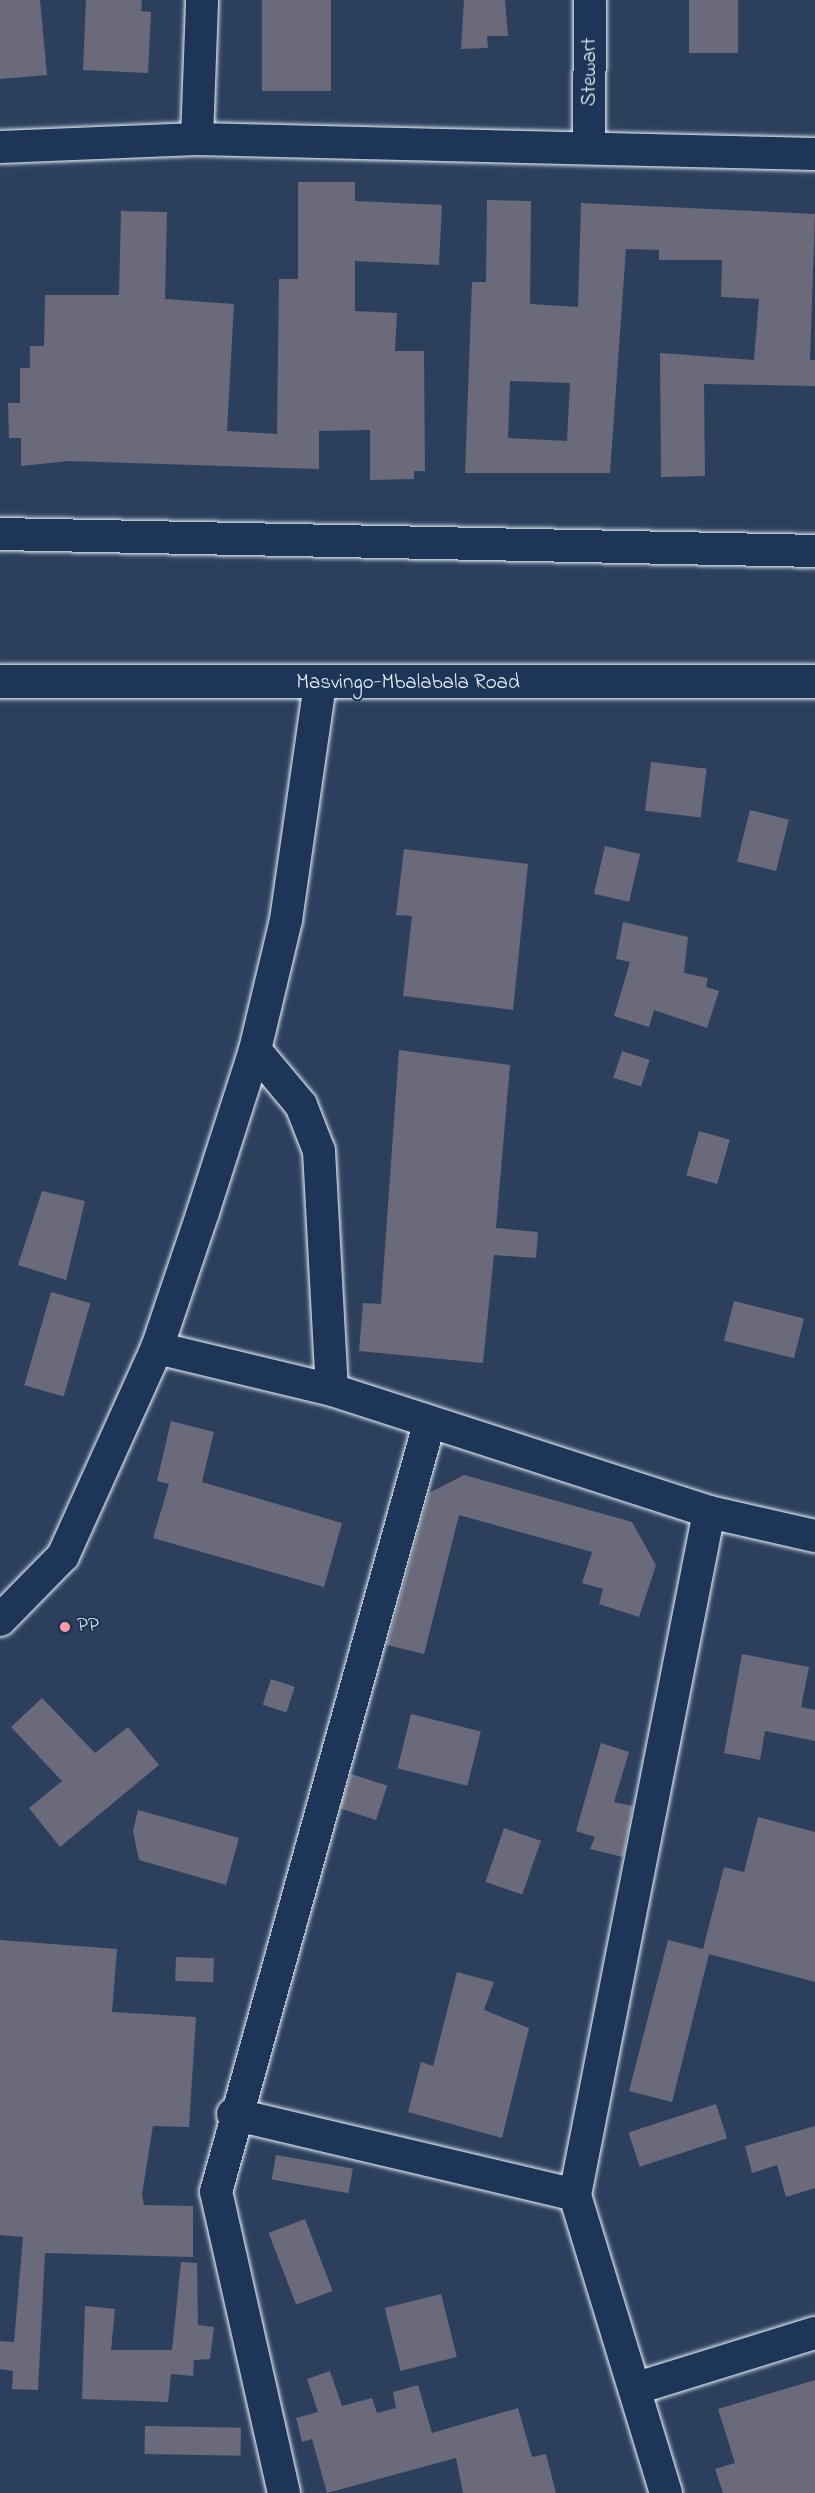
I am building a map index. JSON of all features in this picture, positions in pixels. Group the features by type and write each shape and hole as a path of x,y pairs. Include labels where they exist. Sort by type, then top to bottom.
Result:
{"highway":[{"name":"Masvingo-Mbalabala Road","path":"0,681 320,683 815,681"}],"street":[{"path":"197,139 202,0"},
{"name":"Stewart","path":"589,145 590,0"},
{"path":"0,147 197,139 589,145 815,153"},
{"path":"0,534 815,551"},
{"path":"0,1620 63,1556 157,1348 255,1050 286,920 320,683"},
{"path":"255,1050 301,1105 319,1151 332,1390"},
{"path":"157,1348 332,1390 429,1424 710,1512 815,1536"},
{"path":"284,2493 216,2192 233,2114 429,1424"},
{"path":"666,2493 637,2388 575,2195 710,1512"},
{"path":"233,2114 575,2195"},
{"path":"637,2388 815,2333"}],"building":[{"path":"0,0 40,0 47,75 0,79"},
{"path":"86,0 142,0 141,11 151,12 148,73 83,70"},
{"path":"262,0 331,0 331,91 262,91"},
{"path":"464,0 505,0 508,36 487,36 488,48 461,49"},
{"path":"689,0 738,0 738,53 689,53"},
{"path":"298,182 355,182 355,201 442,205 439,265 355,261 355,311 397,313 395,351 424,351 425,471 414,471 414,479 370,480 370,430 319,431 319,469 69,461 21,466 21,438 9,438 8,403 20,403 20,368 30,368 30,346 44,346 45,295 119,295 121,211 167,212 165,299 234,304 227,431 277,434 279,279 298,279"},
{"path":"487,200 531,201 530,304 578,307 581,203 815,214 810,360 815,360 815,386 704,384 705,476 661,477 660,353 754,360 759,299 721,297 722,260 659,260 659,250 626,249 610,473 465,473 472,282 486,282","holes":["510,381 570,383 567,441 508,438"]},
{"path":"651,762 707,769 701,817 645,811"},
{"path":"750,810 789,820 776,871 737,861"},
{"path":"605,846 640,854 629,902 594,894"},
{"path":"404,849 528,864 513,1010 403,996 412,916 396,915"},
{"path":"623,922 688,937 684,973 708,978 706,987 719,991 707,1028 654,1010 649,1027 614,1016 630,962 616,959"},
{"path":"399,1050 510,1065 496,1228 538,1232 536,1258 494,1255 483,1363 359,1351 363,1303 381,1304"},
{"path":"622,1051 650,1060 641,1087 613,1078"},
{"path":"699,1131 730,1140 717,1184 686,1175"},
{"path":"42,1191 85,1201 66,1280 18,1265"},
{"path":"51,1292 90,1303 64,1397 24,1385"},
{"path":"734,1301 804,1318 794,1358 724,1341"},
{"path":"171,1421 214,1432 202,1482 342,1523 324,1587 153,1538 169,1484 157,1481"},
{"path":"464,1475 632,1522 656,1565 639,1617 599,1604 603,1589 582,1583 592,1552 459,1515 424,1654 387,1645 429,1493"},
{"path":"742,1654 809,1667 801,1707 815,1710 815,1741 765,1731 760,1760 724,1753"},
{"path":"271,1679 295,1687 286,1712 263,1705"},
{"path":"42,1698 95,1753 128,1727 159,1765 60,1847 29,1808 62,1781 11,1727"},
{"path":"411,1714 481,1731 467,1786 397,1768"},
{"path":"601,1743 629,1752 614,1802 633,1806 623,1857 590,1849 595,1837 576,1831"},
{"path":"351,1774 387,1786 376,1820 340,1808"},
{"path":"138,1810 239,1838 226,1885 139,1860 133,1831"},
{"path":"758,1817 815,1832 815,1982 709,1954 672,2102 629,2091 668,1940 703,1949 724,1867 744,1872"},
{"path":"504,1828 541,1841 522,1895 485,1882"},
{"path":"0,1940 117,1949 112,2012 196,2017 189,2127 153,2126 142,2194 144,2205 193,2206 193,2257 45,2253 38,2390 12,2389 13,2371 0,2369 0,2341 14,2342 23,2237 0,2235"},
{"path":"176,1957 214,1958 213,1982 175,1981"},
{"path":"457,1972 494,1982 484,2010 529,2028 502,2138 408,2112 421,2062 433,2066"},
{"path":"716,2104 727,2138 640,2167 629,2132"},
{"path":"815,2126 815,2188 786,2197 777,2165 752,2173 745,2146"},
{"path":"276,2155 353,2169 348,2193 272,2180"},
{"path":"305,2219 333,2291 296,2305 269,2233"},
{"path":"181,2262 197,2263 198,2325 214,2327 210,2359 194,2360 193,2376 171,2374 168,2402 82,2399 85,2306 115,2309 111,2350 172,2350"},
{"path":"441,2294 457,2357 400,2371 385,2308"},
{"path":"330,2371 342,2406 372,2398 377,2413 396,2408 393,2392 418,2385 432,2433 518,2408 532,2457 546,2454 556,2493 463,2493 456,2458 327,2493 312,2439 302,2442 296,2418 318,2412 307,2379"},
{"path":"815,2380 815,2493 723,2493 715,2469 735,2463 718,2409"},
{"path":"145,2426 241,2428 240,2456 145,2454"}],"place":[{"name":"PP","path":"65,1627"}]}
